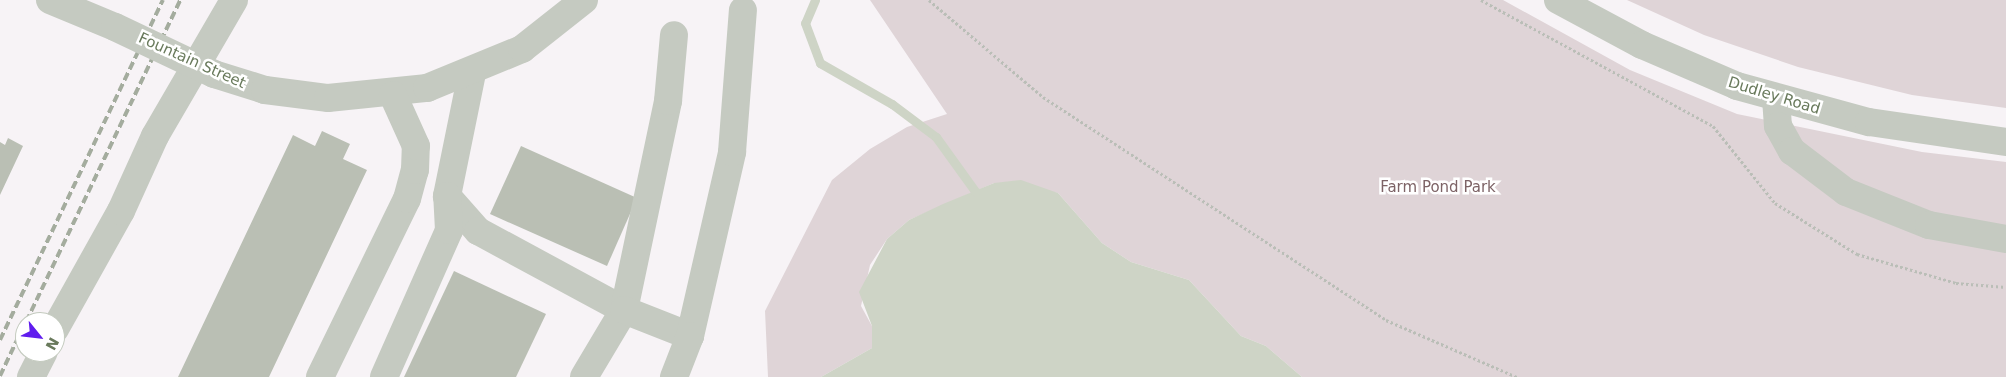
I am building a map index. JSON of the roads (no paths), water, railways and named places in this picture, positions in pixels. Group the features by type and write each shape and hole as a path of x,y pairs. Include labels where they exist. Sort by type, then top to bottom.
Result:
{"street":[{"name":"Fountain Street","path":"50,0 115,27 214,74 298,96 393,95 472,73 522,49 584,0"},
{"path":"65,312 122,211 155,136 234,0"},
{"name":"Dudley Road","path":"1558,0 1694,68 1776,98 1868,122 2006,142"},
{"path":"674,377 690,336 732,152 743,10"},
{"path":"584,377 624,310 668,101 674,35"},
{"path":"384,377 449,230 447,196 472,73"},
{"path":"320,377 407,199 415,170 416,146 393,95"},
{"path":"1776,98 1778,126 1792,151 1846,192 1929,225 2006,240"},
{"path":"447,196 478,231 624,310 690,336"},
{"path":"32,377 39,362"}],"waterway":[{"path":"815,0 805,23 820,63 892,104 936,137 975,191"}],"railway":[{"path":"0,340 163,0"},
{"path":"31,312 180,0"},
{"path":"0,376 15,344"}],"park label":[{"name":"Farm Pond Park","path":"1438,188"}]}
